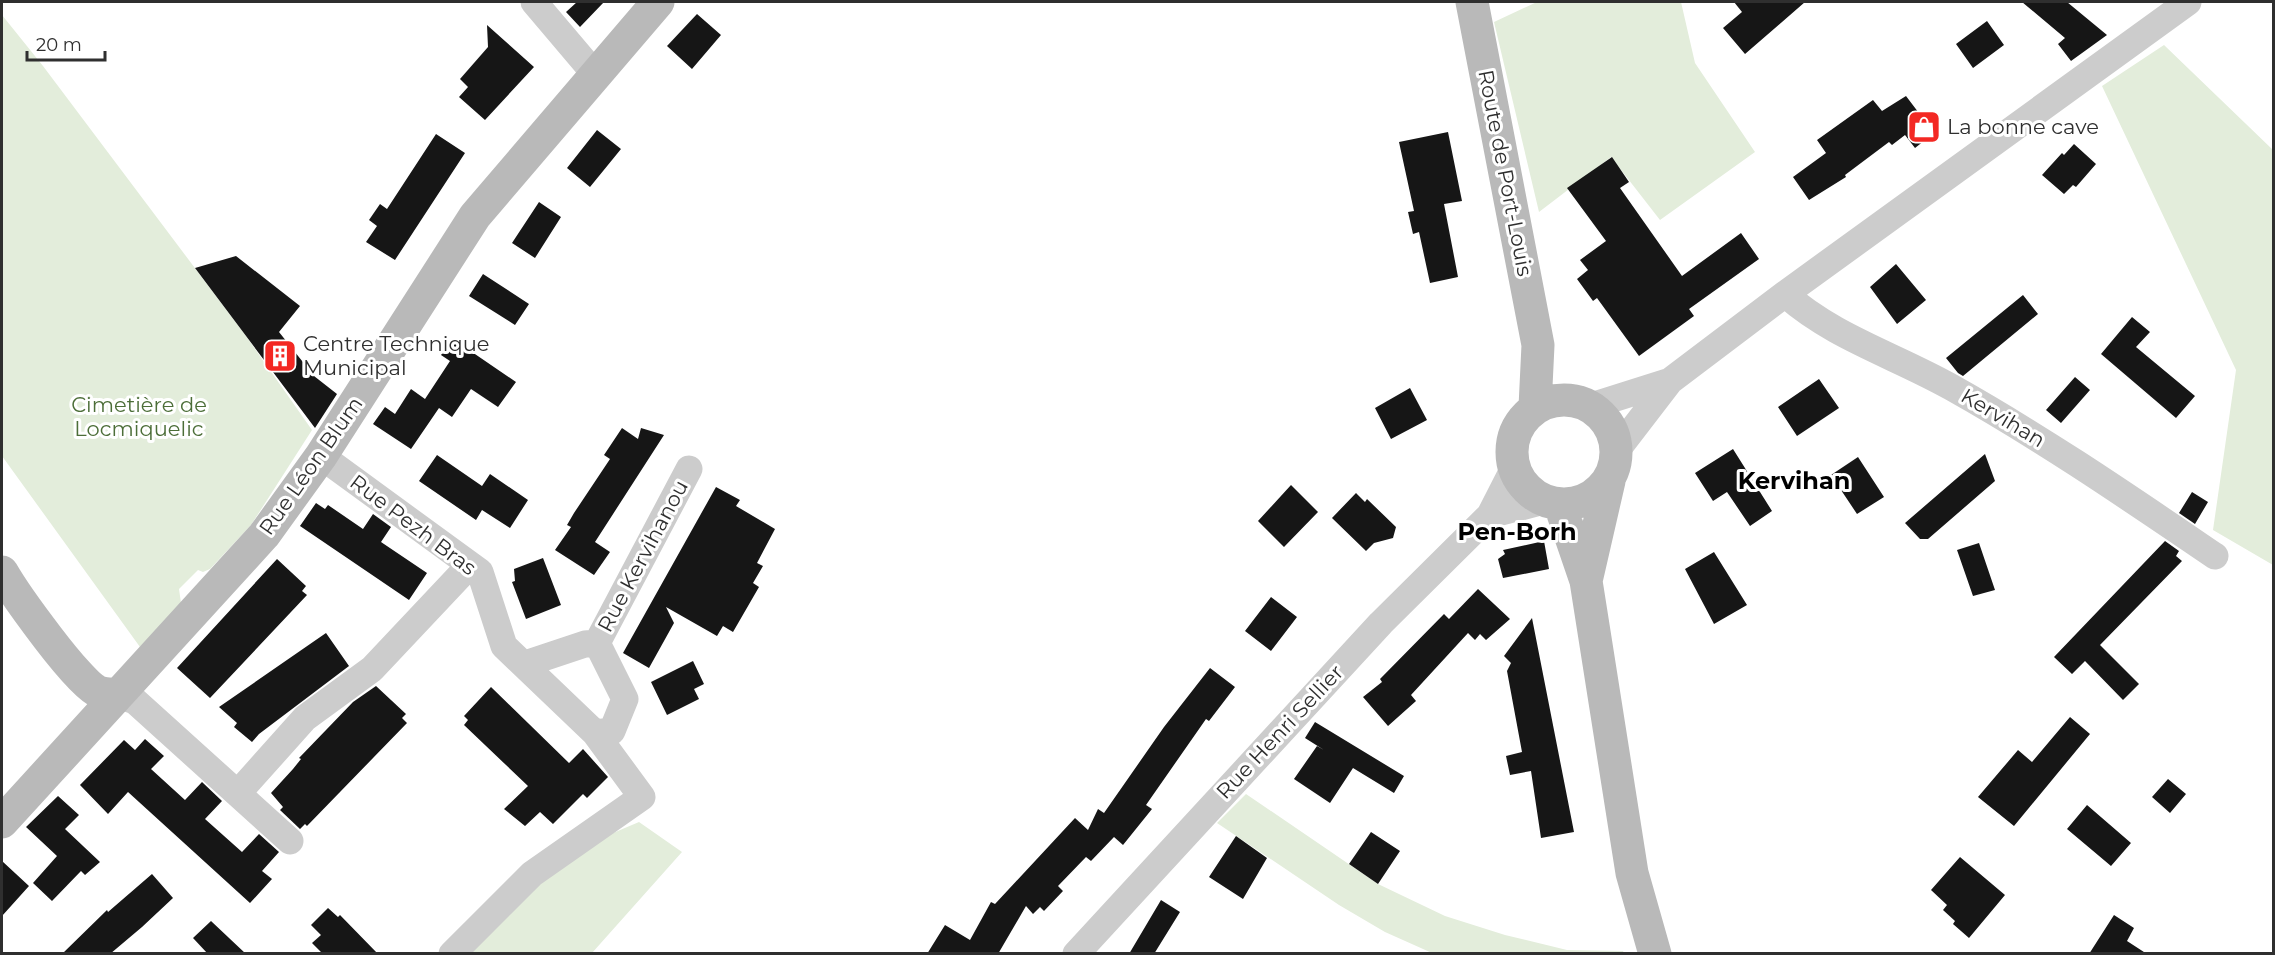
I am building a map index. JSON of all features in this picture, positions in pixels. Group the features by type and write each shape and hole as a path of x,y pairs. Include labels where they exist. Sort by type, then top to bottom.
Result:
{"main road":[{"name":"Rue Léon Blum","path":"2,822 264,535 321,456 475,216 658,2"},
{"name":"Route de Port-Louis","path":"1472,2 1538,345"},
{"path":"1538,345 1586,404 1611,426 1617,450 1616,464 1609,481 1586,581"},
{"path":"1535,407 1538,345"},
{"path":"1586,404 1558,399 1535,407 1522,420 1512,442 1514,468 1526,489 1552,503 1585,501 1600,491 1609,481"},
{"path":"1552,503 1586,581 1632,873 1654,954"},
{"path":"2,572 20,602 80,676 97,692 117,695"}],"street":[{"path":"534,2 595,74"},
{"path":"1617,450 1670,381 1785,294 2188,2"},
{"name":"Kervihan","path":"1785,294 1813,316 1950,386 2062,453 2215,556"},
{"path":"1586,404 1670,381"},
{"name":"Rue Pezh Bras","path":"321,456 480,572 504,646 596,733 642,797 532,874 452,954"},
{"name":"Rue Henri Sellier","path":"1076,954 1381,623 1490,515 1514,468"},
{"name":"Rue Kervihanou","path":"597,643 689,469"},
{"path":"1490,515 1552,503"},
{"path":"238,793 305,718 372,669 470,565"},
{"path":"525,664 585,644 597,643 625,699 612,731 596,733"},
{"path":"117,695 135,701 290,841"}],"green space":[{"path":"1537,2 1681,2 1695,63 1755,152 1660,220 1611,157 1539,212 1494,22"},
{"name":"Cimetière de Locmiquelic","path":"2,15 246,336 312,430 251,525 210,569 203,572 198,570 179,589 181,603 140,647 2,456"},
{"path":"2164,45 2273,150 2273,565 2213,530 2236,370 2102,86"},
{"path":"1246,794 1378,884 1445,916 1505,935 1567,950 1623,951 1624,953 1432,953 1385,932 1339,905 1217,823"},
{"path":"639,822 682,852 592,953 463,954 573,850"}],"building":[{"path":"577,2 604,2 580,27 566,12"},
{"path":"1734,2 1805,2 1745,54 1723,28 1742,12"},
{"path":"2022,2 2067,2 2107,35 2071,61 2058,44 2065,38"},
{"path":"697,14 721,35 692,69 667,46"},
{"path":"1987,21 2004,45 1973,68 1956,44"},
{"path":"487,25 534,67 485,120 459,97 468,87 460,79 488,47"},
{"path":"1906,96 1934,133 1915,148 1905,135 1892,145 1889,142 1845,175 1846,177 1809,200 1793,177 1826,153 1817,140 1873,100 1882,111"},
{"path":"597,130 621,149 590,187 567,168"},
{"path":"1448,132 1462,201 1444,204 1458,277 1430,283 1419,232 1413,234 1408,212 1414,211 1399,142"},
{"path":"436,134 465,153 395,260 366,242 377,226 369,220 380,204 387,209"},
{"path":"2074,144 2096,164 2076,187 2073,185 2064,194 2042,175 2062,153 2064,155"},
{"path":"1612,157 1629,182 1620,188 1682,276 1741,233 1759,259 1689,309 1694,316 1639,356 1597,298 1593,301 1577,279 1588,270 1580,260 1606,241 1567,188"},
{"path":"539,202 561,217 535,258 512,243"},
{"name":"Centre Technique Municipal","path":"236,256 300,306 279,332 314,376 337,394 315,428 195,268"},
{"path":"1896,264 1926,300 1897,324 1870,287"},
{"path":"483,274 529,304 515,325 469,296"},
{"path":"2023,295 2038,314 1963,376 1958,373 1946,358"},
{"path":"2132,317 2150,332 2136,347 2195,396 2176,418 2101,354"},
{"path":"453,339 516,382 498,407 471,389 452,417 439,408 411,449 373,424 385,407 395,414 411,389 425,399 450,361 441,355"},
{"path":"2075,377 2090,390 2061,423 2046,410"},
{"path":"1819,379 1839,408 1797,436 1778,407"},
{"path":"1410,388 1427,420 1391,439 1375,408"},
{"path":"622,428 638,439 641,428 664,435 595,542 610,552 594,575 555,550 571,527 567,525 574,513 610,459 604,455"},
{"path":"1733,449 1772,511 1750,526 1727,492 1713,501 1695,473"},
{"path":"1985,454 1995,481 1928,539 1920,539 1905,523"},
{"path":"437,455 482,486 490,474 528,500 510,528 482,510 476,520 419,481"},
{"path":"1858,457 1884,497 1857,514 1831,475"},
{"path":"1291,485 1318,512 1284,547 1258,521"},
{"path":"716,487 740,500 736,506 775,529 757,563 763,566 753,583 759,587 733,632 723,626 717,636 666,607 674,623 649,668 623,653"},
{"path":"2192,492 2208,502 2195,524 2179,513"},
{"path":"1356,493 1365,502 1367,499 1396,527 1393,538 1374,543 1366,551 1332,518"},
{"path":"316,503 325,509 328,505 363,529 373,514 391,527 381,542 427,573 409,600 300,526"},
{"path":"1544,541 1549,569 1503,578 1498,559 1505,554 1503,550"},
{"path":"2165,541 2179,551 2176,556 2182,561 2100,645 2139,684 2123,700 2085,661 2072,674 2054,657"},
{"path":"1979,543 1995,590 1973,596 1957,550"},
{"path":"1714,552 1747,605 1714,624 1685,569"},
{"path":"543,558 561,605 526,619 512,582 515,581 514,569"},
{"path":"277,559 306,586 302,591 307,595 210,698 177,668"},
{"path":"1478,589 1510,619 1486,640 1480,634 1475,640 1468,633 1411,695 1416,701 1388,726 1363,697 1382,682 1380,679 1444,614 1449,619"},
{"path":"1271,597 1297,617 1271,651 1245,631"},
{"path":"1532,618 1574,832 1541,838 1531,771 1510,775 1506,756 1522,752 1507,671 1511,663 1504,656"},
{"path":"326,633 349,666 259,734 252,742 234,727 237,723 219,707"},
{"path":"693,661 704,684 694,689 699,699 667,715 651,682"},
{"path":"1210,668 1235,687 1209,721 1206,719 1146,805 1152,809 1123,845 1114,837 1091,861 1086,857 1058,886 1063,891 1044,911 1040,907 1033,914 1026,906 998,954 927,954 945,925 970,940 991,902 995,904 1075,818 1088,830 1098,809 1104,813 1164,727"},
{"path":"376,686 406,714 402,718 407,723 307,826 305,824 300,829 280,810 283,807 271,793 301,759 299,758 353,702"},
{"path":"491,687 569,763 583,749 608,777 587,798 583,794 553,824 540,812 525,826 504,809 528,786 464,725 468,720 464,716"},
{"path":"2070,717 2090,734 2014,826 1978,797 2018,750 2032,762"},
{"path":"1315,722 1404,776 1394,793 1353,768 1330,803 1294,779 1317,746 1324,750 1305,738"},
{"path":"145,739 164,756 151,769 185,800 202,782 222,801 205,819 242,852 259,834 279,852 262,871 272,879 250,903 128,792 108,814 80,785 124,740 135,750"},
{"path":"2168,779 2186,794 2170,813 2152,797"},
{"path":"58,796 79,815 65,829 100,862 85,875 81,871 52,901 33,883 57,856 26,827"},
{"path":"2087,805 2131,843 2111,866 2067,829"},
{"path":"1371,832 1400,851 1378,884 1349,864"},
{"path":"1236,836 1267,858 1243,899 1209,877"},
{"path":"1960,857 2005,895 1969,938 1953,924 1955,921 1943,910 1947,905 1931,890"},
{"path":"2,861 29,886 2,916"},
{"path":"152,874 173,898 142,927 110,954 62,954 107,910 108,912"},
{"path":"1161,900 1180,912 1154,954 1129,954"},
{"path":"328,908 338,917 340,915 378,954 323,954 312,943 321,935 311,925"},
{"path":"2114,915 2134,928 2127,941 2147,954 2089,954"},
{"path":"211,921 246,954 208,954 193,938"}],"place":[{"name":"La bonne cave","path":"1924,127"},
{"name":"Centre Technique Municipal","path":"280,356"}],"district":[{"name":"Kervihan","path":"1794,481"},
{"name":"Pen-Borh","path":"1517,532"}]}
